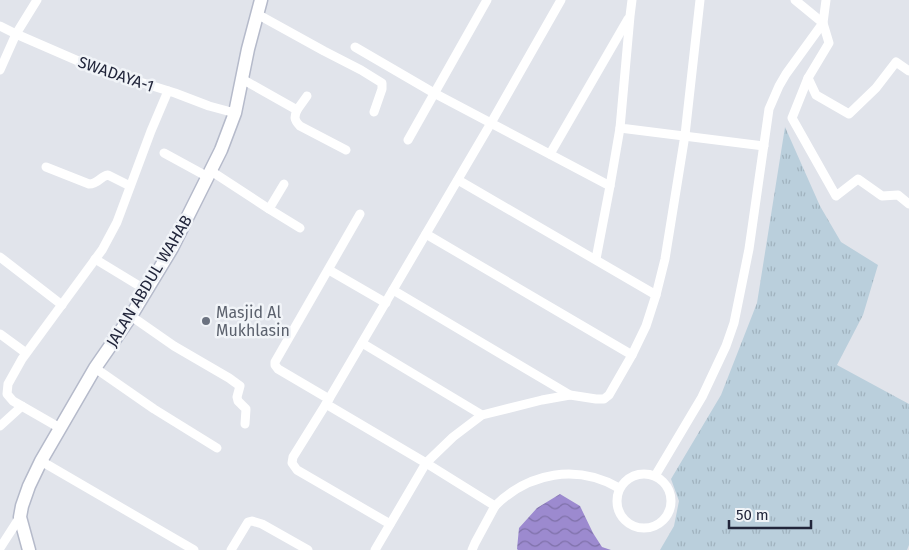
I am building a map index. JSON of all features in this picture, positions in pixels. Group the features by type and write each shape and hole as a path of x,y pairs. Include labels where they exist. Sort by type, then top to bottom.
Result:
{"street":[{"path":"0,70 16,34 37,0"},
{"name":"JALAN ABDUL WAHAB","path":"20,517 29,486 41,461 95,368 131,316 172,248 210,174 235,113 261,0"},
{"path":"408,140 487,0"},
{"path":"390,524 297,470 292,463 293,457 394,290 561,0"},
{"path":"596,259 620,128 632,0"},
{"path":"394,290 570,395 604,399 609,395 646,326 665,259 686,135 700,0"},
{"path":"795,0 823,23"},
{"path":"826,0 823,23 828,43 808,78 792,118 836,196 858,179 882,196 898,195 909,204"},
{"path":"257,14 382,83 382,89 374,112"},
{"path":"550,154 630,16"},
{"path":"655,476 702,397 726,346 734,323 749,249 769,109 786,74 823,23"},
{"name":"SWADAYA-1","path":"0,26 92,67 235,113"},
{"path":"355,47 434,93 610,186"},
{"path":"808,78 816,95 849,114 876,88 896,62 909,71"},
{"path":"242,79 297,110"},
{"path":"60,428 10,398 7,390 26,353 107,241 117,222 151,131 172,92"},
{"path":"307,96 297,110 294,118 296,122 300,126 346,150"},
{"path":"620,128 764,146"},
{"path":"164,153 210,174 300,228"},
{"path":"46,167 89,184 94,184 108,175 130,186"},
{"path":"458,180 656,295"},
{"path":"269,210 284,184"},
{"path":"360,214 275,362 276,365 278,369 328,402 495,506"},
{"path":"426,234 632,355"},
{"path":"0,257 62,304"},
{"path":"95,259 146,290"},
{"path":"329,270 386,303"},
{"path":"131,316 174,346 240,386 237,397 238,401 246,409 245,424"},
{"path":"0,334 26,353"},
{"path":"362,343 482,415"},
{"path":"95,368 154,409 217,448"},
{"path":"375,550 426,463 453,436 482,415 570,395"},
{"path":"0,426 22,406"},
{"path":"41,461 194,550"},
{"path":"645,473 655,476 665,483 670,493 671,505 667,516 658,525 647,528 635,527 625,521 618,512 616,500 618,488 634,474 645,473"},
{"path":"472,550 495,506 510,493 529,482 541,477 576,475 594,478 618,488"},
{"path":"0,548 20,517"},
{"path":"20,517 29,550"},
{"path":"231,550 248,522 252,521 262,524 308,550"}],"green space":[{"path":"785,127 820,206 841,242 878,265 863,315 837,365 909,404 909,545 907,550 660,550 674,526 679,501 671,479 721,395 757,303"}],"water":[{"path":"560,494 580,506 602,547 611,550 517,549 519,528 537,508"}],"place":[{"name":"Masjid Al Mukhlasin","path":"206,321"}]}
